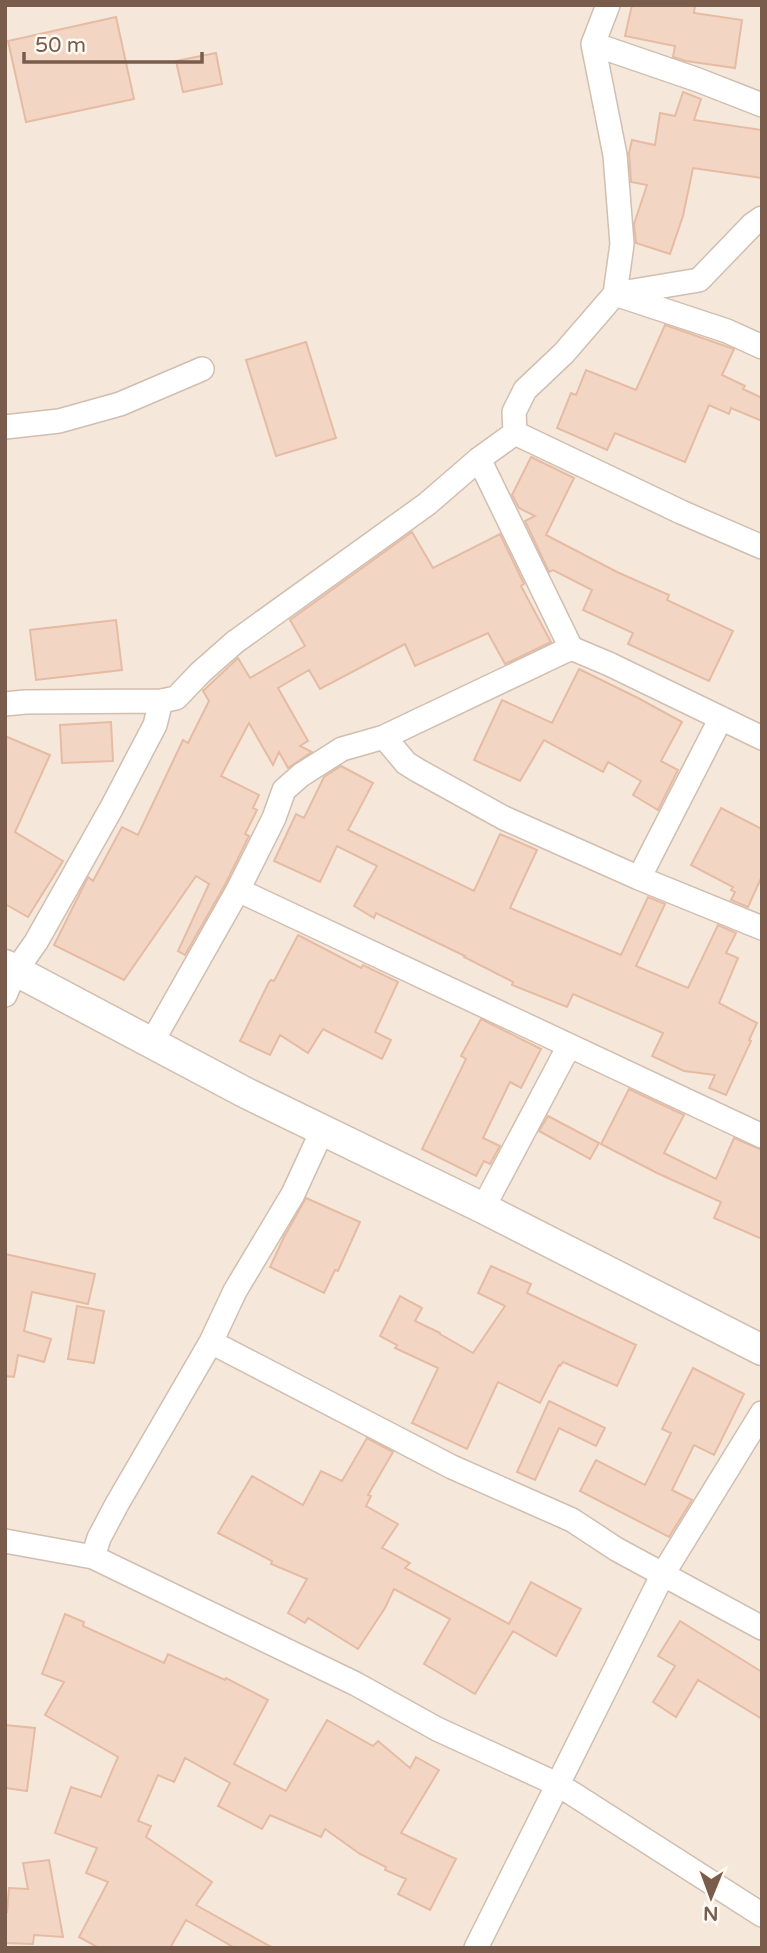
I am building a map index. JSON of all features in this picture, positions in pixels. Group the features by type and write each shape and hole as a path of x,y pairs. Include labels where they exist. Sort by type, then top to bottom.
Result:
{"street":[{"path":"515,433 514,412 525,390 564,353 615,294 622,244 615,155 593,44 608,5"},
{"path":"593,44 762,105"},
{"path":"615,294 699,279 762,218"},
{"path":"615,294 727,331 762,347"},
{"path":"5,427 59,421 120,404 202,369"},
{"path":"5,704 161,701 176,698 201,671 235,642 427,504 479,459 515,433"},
{"path":"515,433 681,512 762,547"},
{"path":"479,459 571,648 762,738"},
{"path":"152,1042 238,890 274,818 284,790 301,775 342,748 384,737 571,648"},
{"path":"161,701 155,725 111,809 36,942 9,977 152,1042 246,1093 483,1208 762,1350"},
{"path":"639,878 721,718"},
{"path":"384,737 407,763 493,812 639,878 762,928"},
{"path":"238,890 762,1136"},
{"path":"483,1208 569,1046"},
{"path":"93,1557 99,1538 117,1504 211,1342 235,1291 293,1194 322,1131"},
{"path":"211,1342 452,1467 572,1520 616,1549 762,1628"},
{"path":"476,1948 663,1574 762,1413"},
{"path":"5,1541 93,1557 356,1684 437,1729 559,1785 762,1915"}],"shaded area":[{"path":"5,5 762,5 762,1948 5,1948"}],"building":[{"path":"632,5 695,5 694,13 742,20 735,68 686,61 673,57 675,46 625,36"},
{"path":"116,17 134,99 26,122 8,41"},
{"path":"216,53 222,84 183,92 176,61"},
{"path":"683,92 701,99 694,120 762,130 762,178 693,168 683,216 670,254 636,243 634,224 647,185 631,182 629,153 632,140 655,145 660,113 675,116"},
{"path":"665,325 734,349 722,375 762,398 762,421 731,408 729,414 709,405 685,462 615,433 607,450 557,428 571,393 576,395 586,370 636,390"},
{"path":"306,342 336,438 276,456 246,360"},
{"path":"531,457 574,478 546,535 617,572 669,595 667,600 733,631 709,681 628,644 633,633 583,610 592,590 553,570 549,572 525,521 535,516 519,508 512,495"},
{"path":"412,532 433,568 500,534 524,584 521,586 551,642 505,664 488,633 415,666 405,644 320,689 309,670 278,688 308,741 300,746 312,752 288,768 279,752 273,765 249,723 221,776 259,795 253,808 257,810 245,834 249,836 226,883 185,955 178,951 209,884 196,876 124,980 54,945 88,877 93,881 122,827 138,835 183,740 188,743 209,701 203,691 238,658 250,678 305,646 290,620"},
{"path":"116,620 122,670 36,680 30,630"},
{"path":"579,669 682,722 661,761 678,770 658,810 633,795 641,781 608,762 603,772 544,740 520,781 474,760 502,700 552,723"},
{"path":"111,722 113,761 62,763 60,725"},
{"path":"5,736 50,755 15,832 63,861 28,917 5,904"},
{"path":"341,766 373,783 348,830 474,891 500,834 537,850 510,908 621,955 648,897 665,904 636,966 688,988 718,925 736,933 726,953 738,958 719,1003 757,1023 726,1095 709,1088 715,1075 684,1071 652,1056 663,1033 573,994 567,1007 512,985 513,982 465,956 376,913 374,918 354,906 377,866 337,846 320,882 274,861 296,814 304,818 324,777"},
{"path":"721,808 762,829 762,876 748,907 731,900 735,892 731,890 733,887 691,865"},
{"path":"298,935 361,968 363,965 398,982 375,1032 391,1040 382,1059 323,1029 308,1053 280,1035 270,1055 240,1041 269,982 274,981"},
{"path":"481,1019 541,1049 521,1088 510,1082 483,1138 500,1146 490,1164 484,1161 476,1176 422,1149 466,1059 461,1056"},
{"path":"629,1089 684,1115 664,1153 716,1179 734,1138 762,1150 762,1239 714,1218 721,1202 601,1144"},
{"path":"548,1116 599,1143 590,1159 539,1131"},
{"path":"306,1198 360,1222 338,1271 335,1270 324,1293 270,1267"},
{"path":"5,1254 95,1274 88,1304 32,1292 24,1331 51,1339 44,1362 18,1355 14,1377 5,1376"},
{"path":"491,1266 531,1284 527,1293 636,1345 617,1386 563,1362 540,1403 498,1382 467,1449 412,1423 438,1368 395,1348 397,1345 380,1336 400,1296 422,1308 415,1321 473,1353 505,1306 478,1293"},
{"path":"77,1306 104,1311 94,1363 68,1359"},
{"path":"693,1368 744,1394 714,1455 694,1445 672,1490 692,1500 669,1537 580,1491 596,1460 645,1485 671,1433 662,1429"},
{"path":"549,1401 605,1428 596,1446 559,1428 535,1480 517,1472"},
{"path":"367,1438 393,1452 368,1495 371,1496 366,1506 398,1524 382,1548 410,1563 405,1568 509,1624 531,1582 581,1609 556,1656 513,1631 475,1694 424,1664 450,1619 394,1589 358,1649 308,1618 305,1623 288,1613 307,1579 271,1564 272,1561 218,1533 252,1476 303,1505 321,1471 342,1481"},
{"path":"65,1614 84,1622 83,1626 164,1663 168,1654 225,1680 226,1678 268,1700 234,1764 286,1791 327,1720 373,1746 378,1741 410,1768 416,1757 439,1770 401,1833 456,1859 430,1910 398,1894 406,1879 385,1870 386,1867 360,1854 325,1829 321,1837 270,1815 262,1829 218,1806 230,1783 185,1758 174,1782 158,1775 138,1821 151,1826 146,1837 212,1882 196,1905 273,1948 235,1948 186,1920 170,1948 99,1948 79,1937 108,1882 86,1873 97,1848 55,1833 71,1787 101,1797 118,1757 45,1715 64,1682 42,1674"},
{"path":"680,1621 762,1672 762,1719 698,1680 676,1717 653,1702 675,1666 658,1656"},
{"path":"5,1725 35,1728 27,1791 5,1788"},
{"path":"49,1860 63,1937 34,1935 33,1944 5,1943 5,1912 9,1888 28,1889 23,1863"}]}
